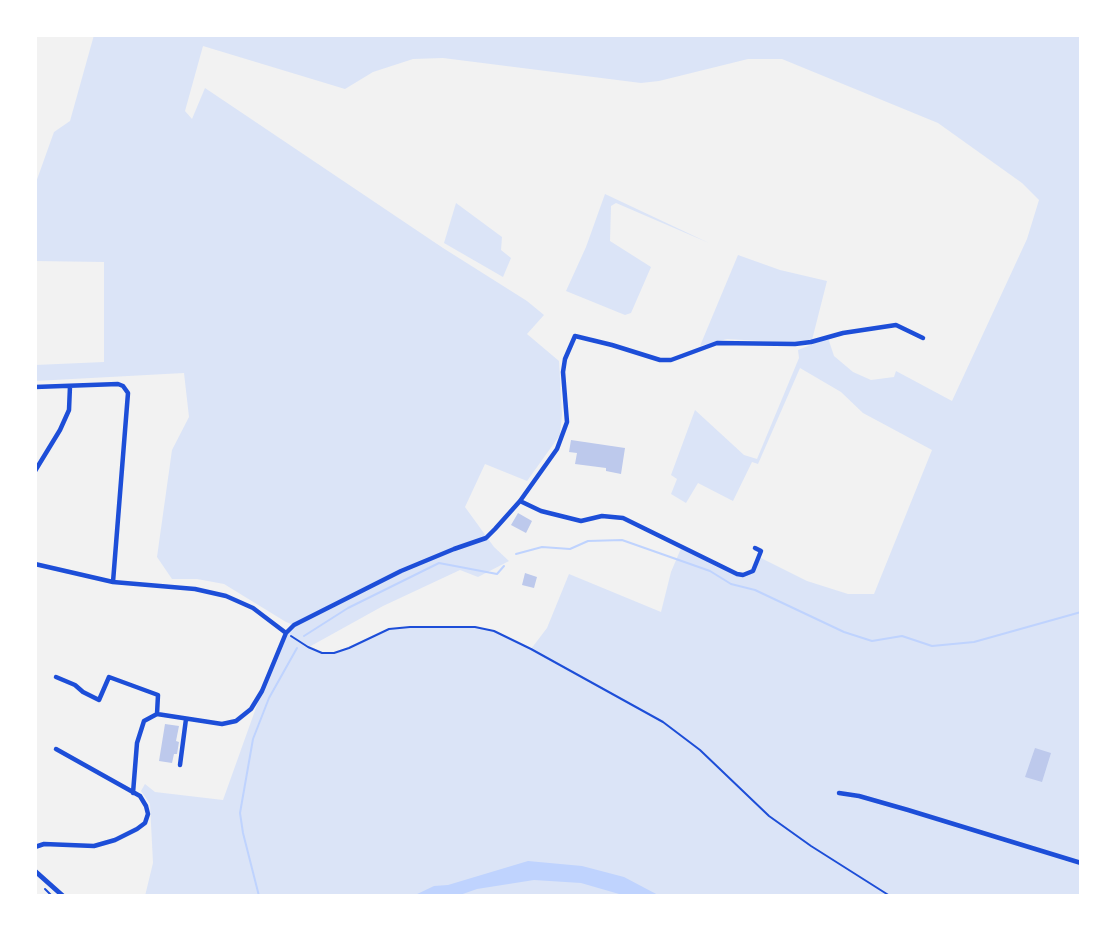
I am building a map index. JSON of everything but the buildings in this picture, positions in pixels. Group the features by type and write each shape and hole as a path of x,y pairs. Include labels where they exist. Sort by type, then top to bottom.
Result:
{"street":[{"path":"134,793 138,743 144,721 157,714 222,724 236,720 251,709 262,691 286,633 295,625 401,571 486,538 520,502 557,449 567,422 563,372 565,359 575,337 660,360 671,360 717,343 795,344 896,325 923,338"},
{"path":"35,387 118,384 128,393 113,582"},
{"path":"35,471 69,410 70,386"},
{"path":"520,502 541,511 580,521 601,516 623,518 737,574 753,571 761,551 755,548"},
{"path":"35,564 113,582 195,589 226,596 254,608 286,633"},
{"path":"56,677 75,684 83,692 99,700 108,677 146,690 158,695 157,714"},
{"path":"180,765 186,719"},
{"path":"35,847 44,844 94,846 115,840 137,829 145,822 148,814 140,796 56,749"},
{"path":"839,793 872,799 1081,863"},
{"path":"35,871 63,896"}],"path":[{"path":"286,633 308,648 334,653 389,629 475,627 494,631 663,722 700,750 769,816 890,896"}],"shaded area":[{"path":"94,35 1081,35 1081,896 145,896 153,863 150,804 141,791 145,784 155,792 223,800 262,691 286,633 294,625 224,584 197,579 172,579 157,557 172,450 189,417 184,373 35,381 35,365 104,362 104,262 35,261 35,185 54,132 70,121","holes":["203,46 345,89 373,72 413,59 443,58 641,83 748,59 782,59 938,123 1022,183 1039,200 1027,239 952,401 896,371 894,377 871,380 853,372 834,356 828,338 798,350 799,358 757,459 744,455 695,410 671,475 677,479 671,494 686,503 698,483 733,501 752,462 758,464 800,368 841,392 863,413 932,450 874,594 848,594 807,581 759,557 749,574 737,574 682,546 671,572 661,612 569,574 547,628 531,649 494,631 475,627 389,629 334,653 322,653 309,647 383,606 460,570 478,577 509,561 494,547 465,507 485,464 527,481 560,435 562,414 559,361 527,334 544,315 527,301 443,248 205,88 192,119 185,111"]},
{"path":"605,194 709,243 616,203 611,206 610,241 651,267 631,313 625,315 566,291 586,247"},
{"path":"456,203 502,237 501,250 511,258 503,277 444,243"},
{"path":"738,255 780,270 827,281 812,340 793,343 727,339 700,346"}],"water":[{"path":"528,861 582,866 624,877 660,896 626,896 581,883 534,880 477,889 457,896 413,896 434,886 448,885"}],"waterway":[{"path":"516,554 542,547 570,549 588,541 622,540 710,571 731,584 755,590 844,632 872,641 902,636 932,646 974,642 1081,612"},
{"path":"304,636 348,608 439,563 497,574 504,566"},
{"path":"259,896 240,813 253,739 269,698 297,648"}]}
